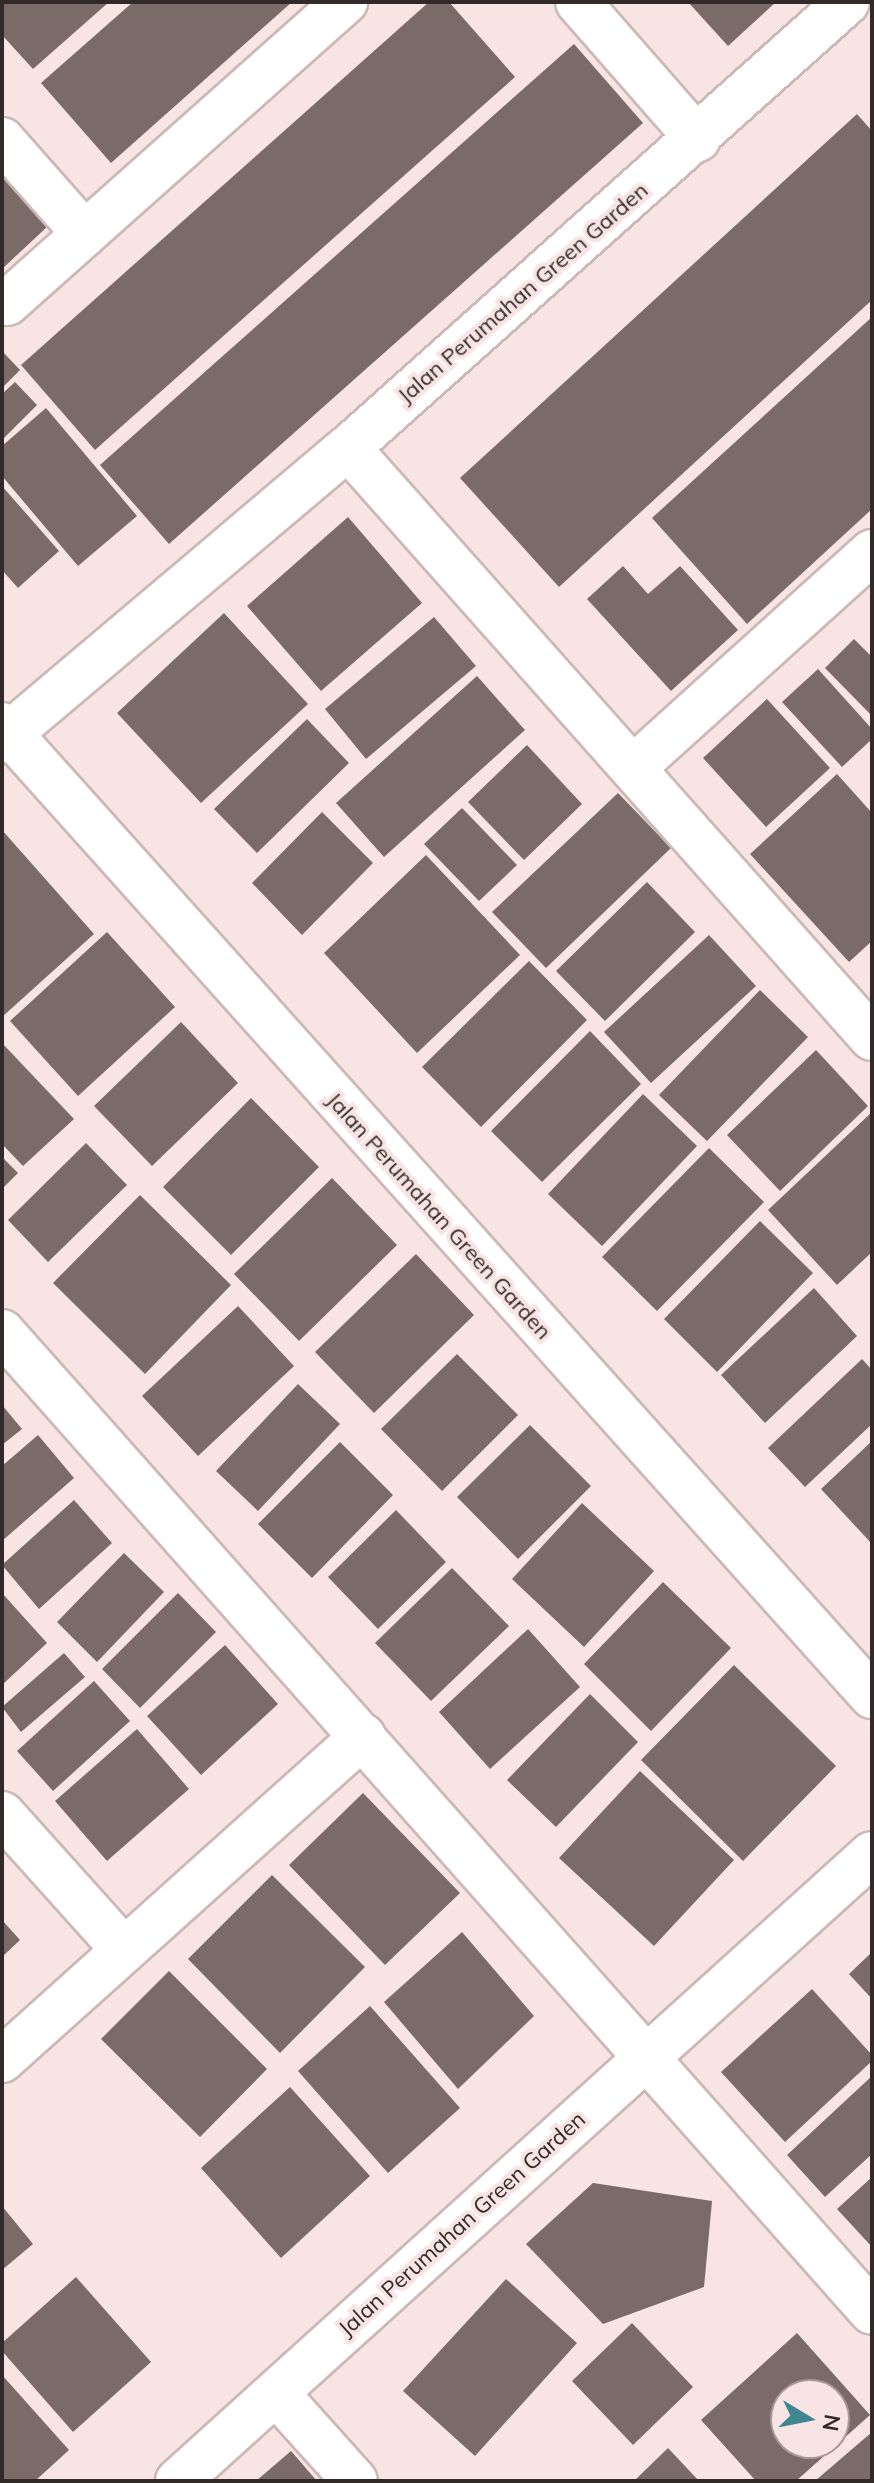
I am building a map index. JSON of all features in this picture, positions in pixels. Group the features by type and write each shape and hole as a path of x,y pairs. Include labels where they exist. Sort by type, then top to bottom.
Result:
{"street":[{"path":"7,303 345,2"},
{"path":"578,2 698,139"},
{"name":"Jalan Perumahan Green Garden","path":"847,2 698,139 348,448 4,733 872,1696"},
{"path":"2,140 85,234"},
{"path":"348,448 633,768 866,1019"},
{"path":"633,768 872,552"},
{"path":"2,1332 648,2056 872,2312"},
{"path":"2,2060 363,1736"},
{"path":"2,1814 123,1949"},
{"name":"Jalan Perumahan Green Garden","path":"178,2481 872,1854"},
{"path":"276,2393 355,2481"}],"building":[{"path":"2,2 109,2 33,69 2,35"},
{"path":"133,2 292,2 111,163 41,83"},
{"path":"429,2 449,2 515,77 95,450 21,365"},
{"path":"688,2 776,2 728,46"},
{"path":"574,44 643,123 169,544 100,465"},
{"path":"857,114 872,131 872,300 559,587 460,478"},
{"path":"2,177 48,226 2,269"},
{"path":"872,317 872,509 747,624 652,518"},
{"path":"2,351 20,370 2,388"},
{"path":"15,382 37,405 2,440 2,394"},
{"path":"46,408 137,516 78,566 2,476 2,446"},
{"path":"2,486 59,551 18,588 2,570"},
{"path":"348,517 422,603 321,691 247,606"},
{"path":"623,566 648,594 680,566 738,630 671,691 587,599"},
{"path":"224,613 308,704 201,803 117,713"},
{"path":"434,617 476,666 366,759 325,709"},
{"path":"854,639 872,657 872,716 825,668"},
{"path":"818,669 872,729 872,739 842,767 782,702"},
{"path":"477,676 525,730 384,857 336,803"},
{"path":"767,699 830,768 766,827 703,758"},
{"path":"307,719 349,763 257,853 214,809"},
{"path":"527,745 582,804 524,860 468,802"},
{"path":"837,774 872,813 872,941 849,962 750,854"},
{"path":"618,793 671,848 546,968 492,912"},
{"path":"462,808 517,865 479,901 424,844"},
{"path":"322,812 373,863 302,935 252,883"},
{"path":"2,830 94,934 2,1017"},
{"path":"426,855 520,955 417,1053 324,953"},
{"path":"647,882 695,932 605,1021 556,971"},
{"path":"107,932 175,1007 78,1096 10,1021"},
{"path":"709,935 756,986 651,1083 604,1032"},
{"path":"529,961 587,1020 481,1127 422,1067"},
{"path":"760,990 808,1037 707,1141 659,1095"},
{"path":"181,1022 238,1083 152,1166 94,1106"},
{"path":"590,1031 641,1084 542,1182 491,1131"},
{"path":"2,1043 74,1119 23,1166 2,1144"},
{"path":"816,1050 868,1106 780,1191 727,1135"},
{"path":"643,1094 697,1146 602,1246 548,1194"},
{"path":"251,1098 319,1167 231,1255 163,1187"},
{"path":"872,1112 872,1252 837,1285 768,1210"},
{"path":"86,1143 127,1185 48,1262 8,1220"},
{"path":"709,1148 764,1202 657,1311 602,1257"},
{"path":"2,1157 18,1173 2,1189"},
{"path":"332,1178 397,1245 299,1341 234,1274"},
{"path":"140,1195 231,1285 145,1374 53,1283"},
{"path":"760,1221 813,1273 717,1372 664,1319"},
{"path":"416,1254 474,1315 374,1413 315,1352"},
{"path":"814,1288 857,1336 765,1423 721,1375"},
{"path":"238,1306 294,1366 198,1456 142,1396"},
{"path":"457,1354 518,1415 442,1491 381,1429"},
{"path":"862,1359 872,1370 872,1424 805,1487 768,1448"},
{"path":"298,1384 340,1424 258,1511 216,1471"},
{"path":"2,1405 22,1429 2,1445"},
{"path":"530,1425 591,1486 518,1559 457,1497"},
{"path":"38,1435 74,1478 2,1541 2,1466"},
{"path":"872,1441 872,1544 821,1489"},
{"path":"340,1442 393,1495 312,1578 258,1524"},
{"path":"74,1500 112,1543 39,1609 2,1565"},
{"path":"582,1503 654,1571 584,1647 512,1579"},
{"path":"396,1510 446,1562 378,1629 328,1577"},
{"path":"124,1553 164,1592 97,1662 57,1622"},
{"path":"452,1568 509,1626 431,1701 375,1643"},
{"path":"663,1582 731,1648 651,1731 584,1664"},
{"path":"2,1593 47,1643 2,1685"},
{"path":"178,1593 216,1632 140,1708 102,1669"},
{"path":"528,1629 580,1687 490,1769 439,1712"},
{"path":"225,1645 278,1704 201,1775 147,1716"},
{"path":"64,1653 85,1677 21,1732 2,1707"},
{"path":"734,1665 836,1766 743,1861 641,1760"},
{"path":"94,1681 130,1721 53,1791 17,1751"},
{"path":"590,1694 638,1742 556,1827 507,1780"},
{"path":"137,1729 189,1789 107,1861 55,1801"},
{"path":"640,1771 734,1860 654,1946 559,1858"},
{"path":"363,1793 460,1893 385,1965 289,1865"},
{"path":"272,1875 365,1967 280,2053 188,1959"},
{"path":"2,1920 20,1940 2,1957"},
{"path":"462,1932 534,2016 458,2089 384,2002"},
{"path":"872,1952 872,1999 849,1974"},
{"path":"169,1971 267,2069 200,2137 101,2039"},
{"path":"812,1989 872,2055 872,2061 785,2142 721,2072"},
{"path":"370,2006 460,2108 388,2173 298,2071"},
{"path":"872,2076 872,2154 825,2197 787,2155"},
{"path":"290,2087 370,2176 281,2258 201,2168"},
{"path":"872,2177 872,2247 837,2209"},
{"path":"593,2183 712,2201 704,2287 603,2324 526,2244"},
{"path":"2,2206 33,2244 2,2270"},
{"path":"76,2277 151,2362 73,2432 2,2351 2,2343"},
{"path":"506,2279 577,2343 475,2456 403,2391"},
{"path":"632,2323 693,2387 633,2445 572,2381"},
{"path":"797,2333 838,2379 770,2379 770,2459 821,2459 796,2481 756,2481 701,2420"},
{"path":"2,2375 69,2450 35,2481 2,2481"},
{"path":"850,2393 870,2415 850,2433"},
{"path":"872,2432 872,2481 815,2481 841,2459 850,2459 850,2451"},
{"path":"668,2448 699,2481 634,2481"},
{"path":"291,2451 317,2481 256,2481"}]}
